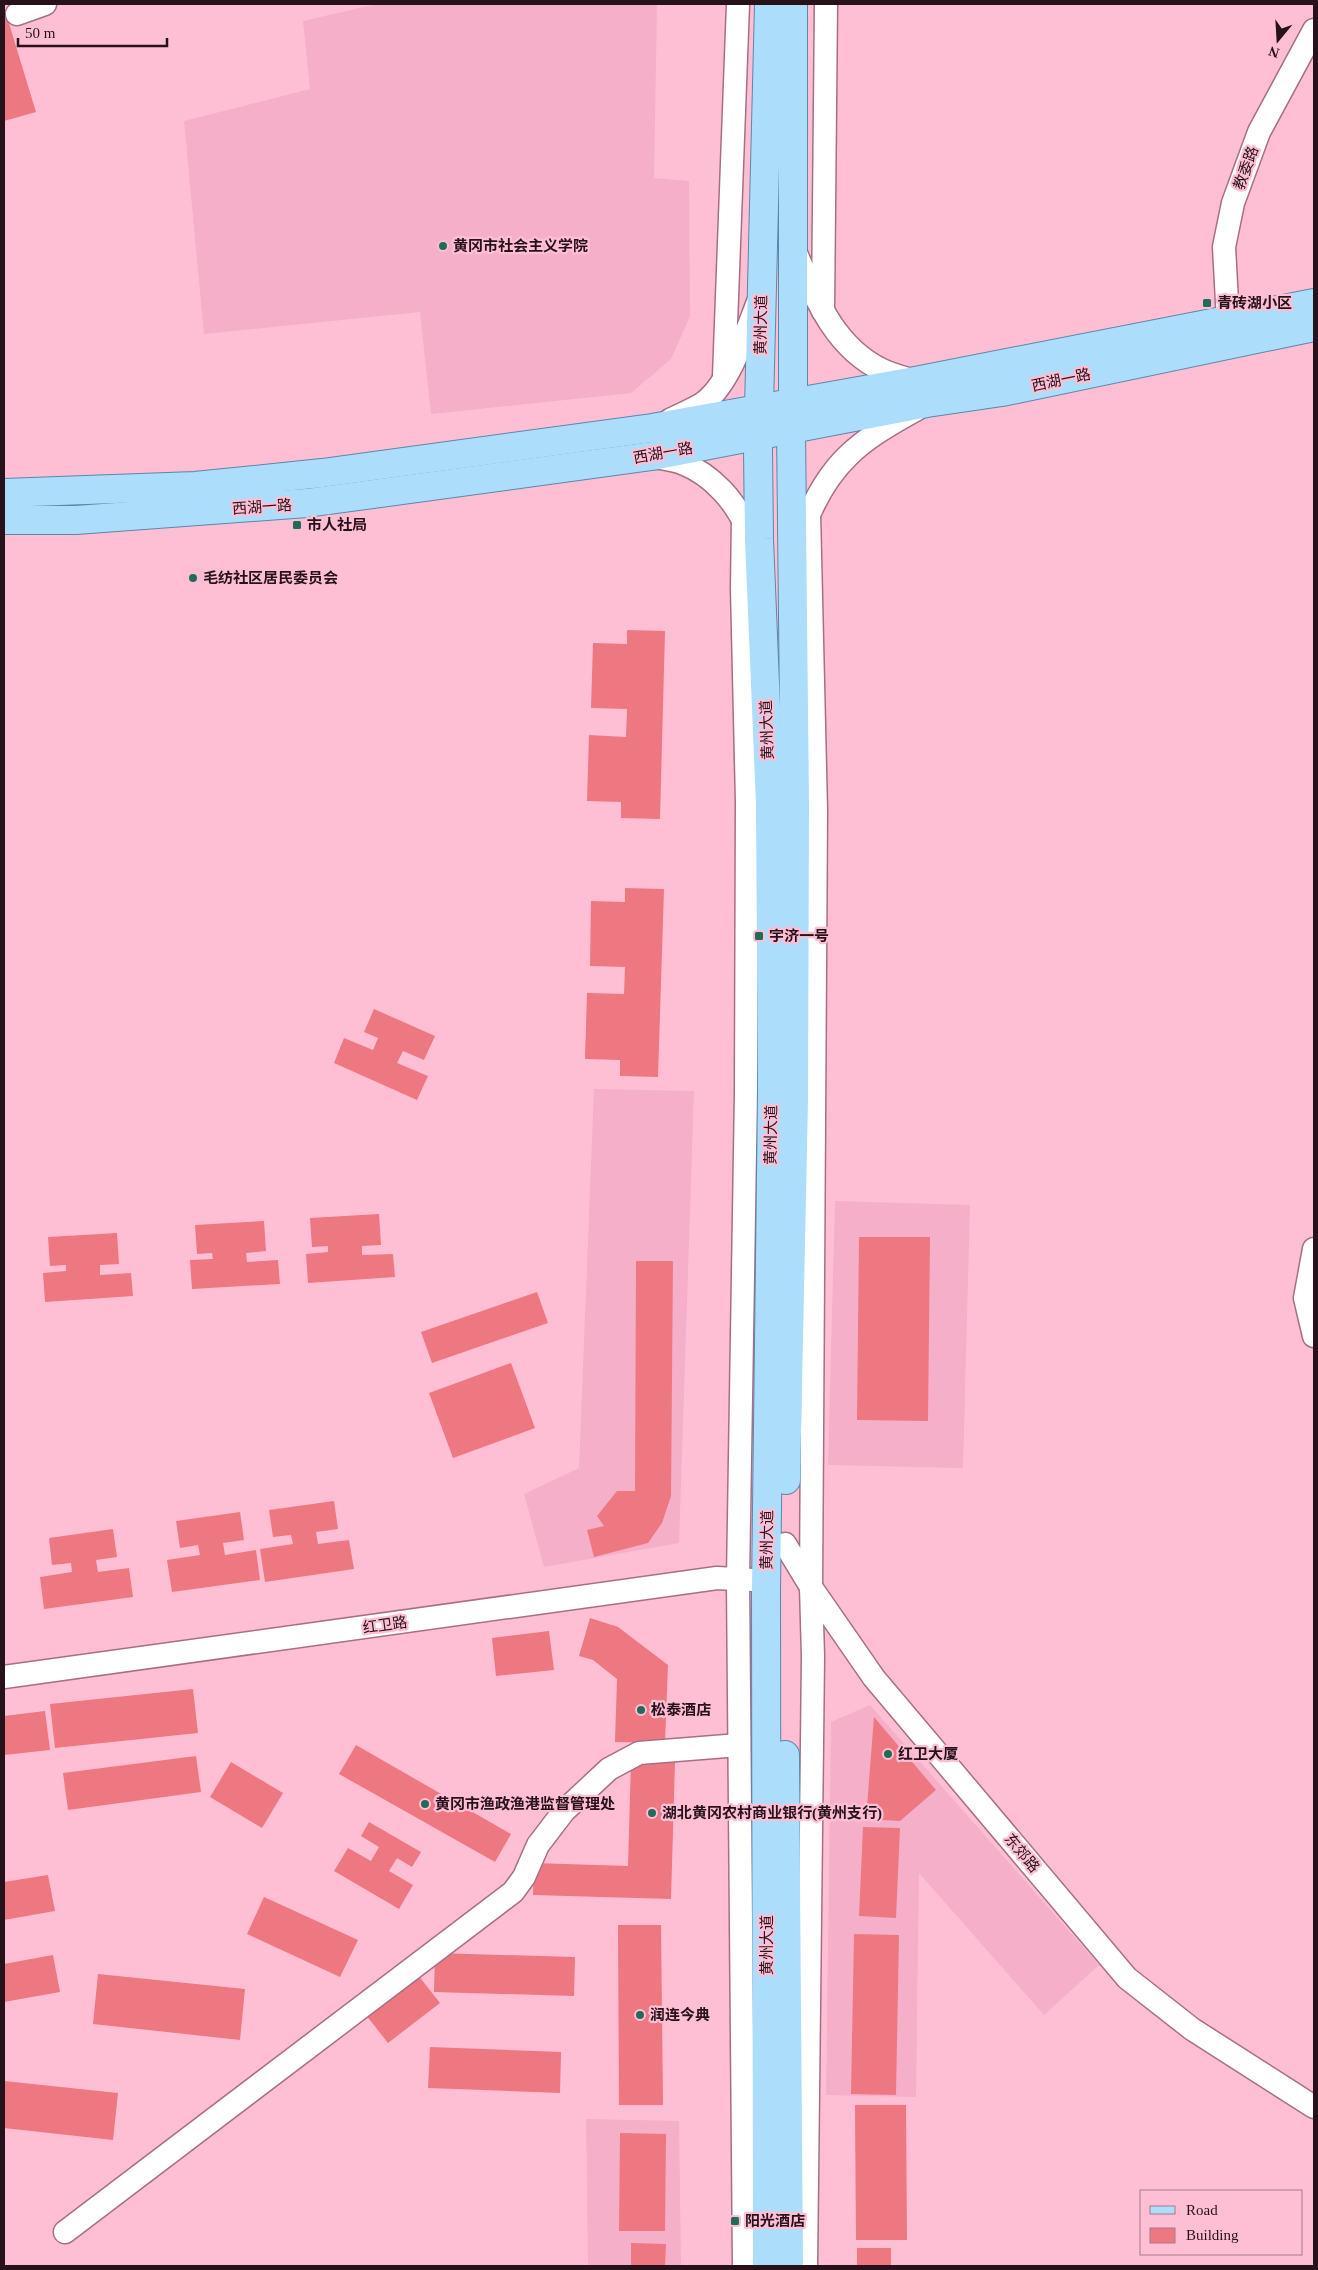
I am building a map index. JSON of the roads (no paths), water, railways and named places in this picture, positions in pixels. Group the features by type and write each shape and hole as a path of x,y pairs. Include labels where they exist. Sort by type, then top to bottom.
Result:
{"main road":[{"name":"黄州大道","path":"767,2266 766,1580 772,1094 770,804 760,560 759,422 769,4"},
{"name":"黄州大道","path":"789,2266 785,1544 794,1100 792,558 793,4"},
{"name":"西湖一路","path":"4,493 224,483 322,473 652,428 759,422 921,392 1228,320 1314,303"},
{"name":"西湖一路","path":"921,392 1002,392 1314,327"},
{"name":"西湖一路","path":"4,520 76,520 307,504 652,456 759,422"}],"street":[{"path":"17,14 45,4"},
{"path":"724,377 738,4"},
{"path":"823,310 826,4"},
{"name":"教委路","path":"1228,320 1224,246 1233,203 1259,132 1314,30"},
{"path":"792,558 814,500 843,459 884,428 921,392 854,353 834,329 823,310 793,247"},
{"path":"652,428 701,404 713,394 739,352 762,292"},
{"path":"652,456 682,463 703,474 728,495 743,517 760,560"},
{"path":"806,2266 813,1656 811,1587 816,810 809,512"},
{"path":"743,517 742,588 747,802 746,1081 738,1580 744,2266"},
{"path":"1314,1249 1305,1298 1314,1336"},
{"name":"东郊路","path":"785,1544 811,1587 874,1678 1127,1978 1192,2029 1314,2107"},
{"name":"红卫路","path":"4,1677 717,1578 766,1580"},
{"path":"65,2232 513,1892 524,1877 538,1845 564,1811 609,1769 639,1753 739,1746"}],"place":[{"name":"黄冈市社会主义学院","path":"443,246"},
{"name":"青砖湖小区","path":"1207,303"},
{"name":"市人社局","path":"297,525"},
{"name":"毛纺社区居民委员会","path":"193,578"},
{"name":"宇济一号","path":"759,936"},
{"name":"松泰酒店","path":"641,1710"},
{"name":"红卫大厦","path":"888,1754"},
{"name":"黄冈市渔政渔港监督管理处","path":"425,1804"},
{"name":"湖北黄冈农村商业银行(黄州支行)","path":"652,1813"},
{"name":"润连今典","path":"640,2015"},
{"name":"阳光酒店","path":"735,2221"}]}
